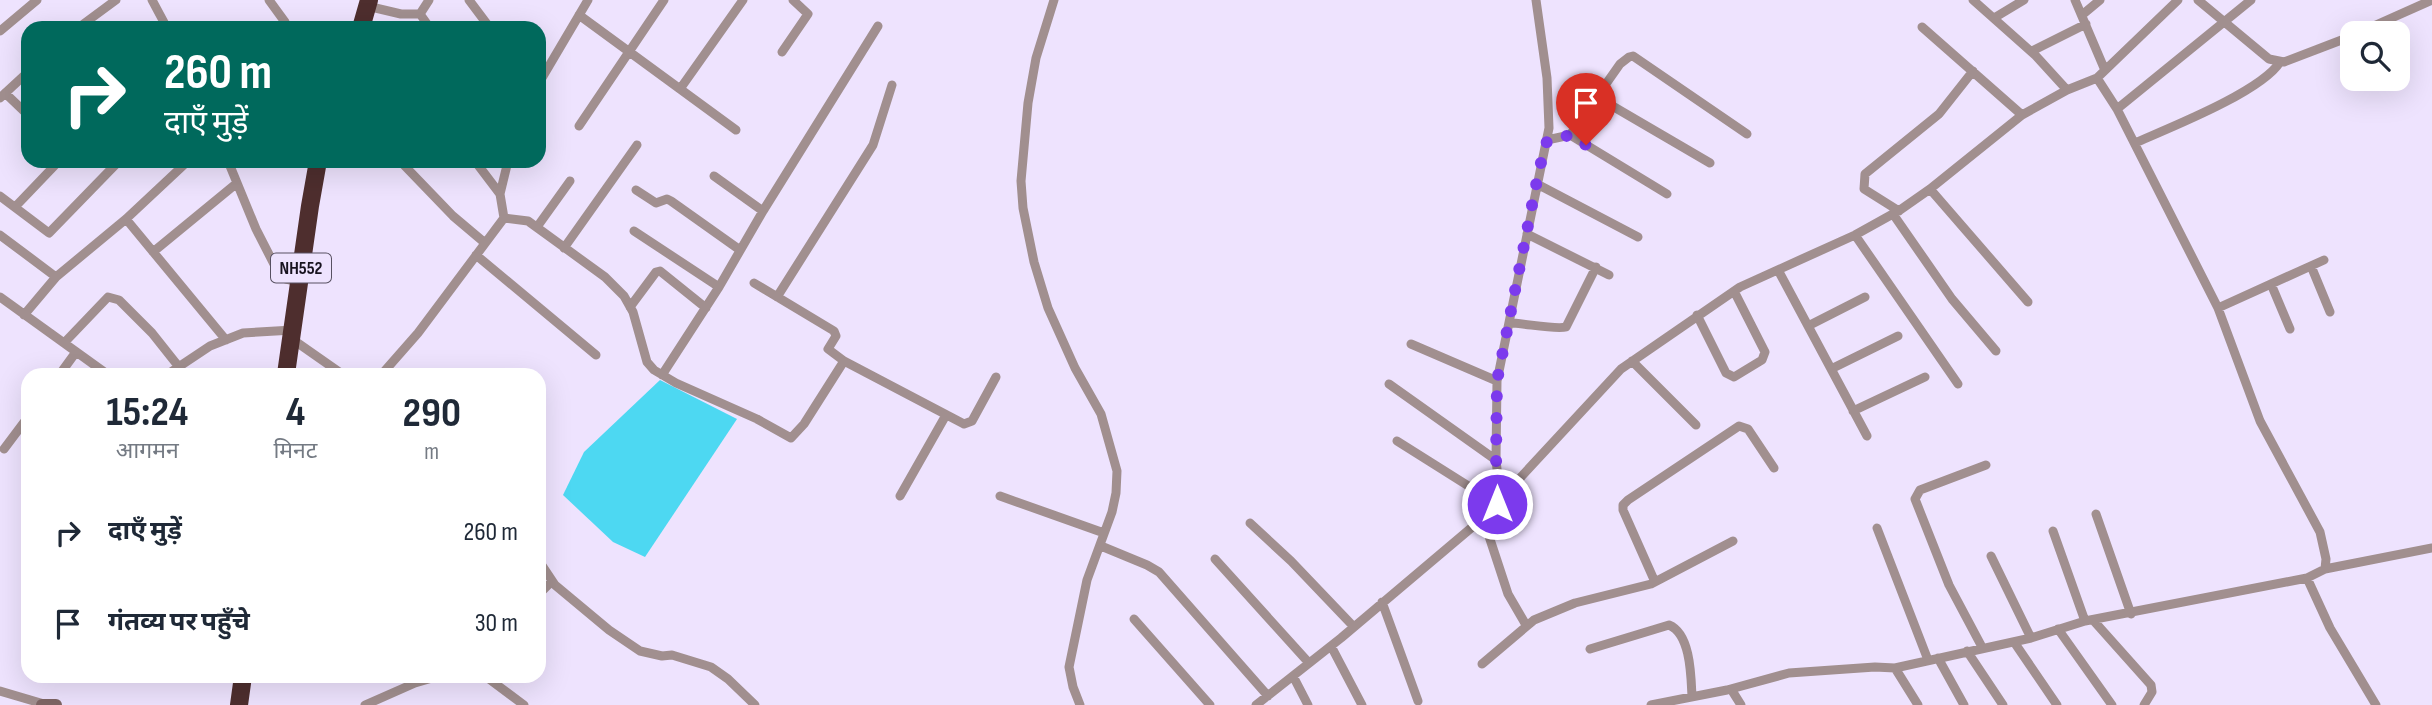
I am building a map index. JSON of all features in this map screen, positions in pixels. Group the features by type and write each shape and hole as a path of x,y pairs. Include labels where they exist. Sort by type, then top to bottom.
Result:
{"highway":[{"path":"354,21 364,2"},
{"path":"362,21 364,2"},
{"name":"NH552","path":"296,368 299,282 317,168"},
{"name":"NH552","path":"288,368 326,168"},
{"path":"229,705 232,683"},
{"path":"239,705 242,683"}],"street":[{"path":"0,31 37,0"},
{"path":"88,21 116,0"},
{"path":"152,0 163,21"},
{"path":"269,0 284,21"},
{"path":"421,14 429,0"},
{"path":"469,0 485,21"},
{"path":"546,71 588,0"},
{"path":"579,126 664,0"},
{"path":"680,89 743,0"},
{"path":"782,52 808,14 793,0"},
{"path":"1054,0 1036,58 1028,103 1021,181 1023,208 1034,262 1048,308 1074,368 1101,414 1117,471 1116,493 1101,546 1087,580 1069,667 1080,705"},
{"path":"1497,504 1497,381 1547,141 1547,78 1536,0"},
{"path":"1973,0 2032,51 2067,90"},
{"path":"1994,18 2024,0"},
{"path":"2075,0 2104,68"},
{"path":"2032,51 2084,20 2100,0"},
{"path":"1101,546 1159,572 1262,702 1483,518 1621,369 1734,291 1855,235 1896,212 1930,189 2022,115 2067,90 2097,78 2104,68 2178,0"},
{"path":"2198,0 2269,59 2280,62"},
{"path":"2118,109 2251,0"},
{"path":"2385,21 2432,0"},
{"path":"364,2 401,13 421,14"},
{"path":"421,14 426,21"},
{"path":"579,15 736,130"},
{"path":"662,375 719,287 878,26"},
{"path":"1922,27 2022,115"},
{"path":"2135,143 2211,110 2272,73 2280,62 2340,40"},
{"path":"1547,141 1570,135 1620,64 1633,56 1747,134"},
{"path":"1973,71 1939,114 1864,174 1864,188 1896,212 1952,299 1996,351"},
{"path":"2097,78 2118,109 2218,308 2260,421 2320,532 2326,559 2325,569"},
{"path":"21,79 3,96 21,110"},
{"path":"777,297 873,145 892,85"},
{"path":"1597,97 1710,163"},
{"path":"1570,135 1667,194"},
{"path":"565,248 637,145"},
{"path":"15,207 52,168"},
{"path":"0,195 49,233 112,168"},
{"path":"24,314 56,276 126,219 181,168"},
{"path":"231,168 256,229 278,272 286,279 299,282"},
{"path":"407,168 453,216 485,243"},
{"path":"480,168 500,194"},
{"path":"387,368 418,333 504,218 500,194 507,168"},
{"path":"714,176 763,211"},
{"path":"537,227 570,181"},
{"path":"153,252 237,183"},
{"path":"1537,184 1638,237"},
{"path":"1930,189 2028,302"},
{"path":"636,190 659,204 671,201 740,250"},
{"path":"504,218 528,221 605,277 624,296 647,362 662,375 757,419 791,438 804,424 844,361"},
{"path":"126,219 226,340"},
{"path":"634,231 719,287"},
{"path":"1527,234 1609,275"},
{"path":"0,235 56,276"},
{"path":"1855,235 1958,384"},
{"path":"476,255 596,355"},
{"path":"630,307 665,261 673,256"},
{"path":"2218,308 2324,260"},
{"path":"2311,266 2330,312"},
{"path":"1510,323 1539,324 1558,329 1566,327 1596,267"},
{"path":"1778,270 1867,436"},
{"path":"660,271 706,308"},
{"path":"754,283 834,331 836,336 828,349 844,361 964,424 968,424 996,377"},
{"path":"2271,284 2290,329"},
{"path":"1697,315 1730,376 1734,377 1762,360 1765,352 1734,291"},
{"path":"1808,326 1865,296"},
{"path":"64,343 108,297 119,300 152,333 179,367 210,346 243,333 295,338 334,368"},
{"path":"1,299 99,368"},
{"path":"1830,369 1898,336"},
{"path":"1411,344 1497,381"},
{"path":"64,368 76,352"},
{"path":"1632,361 1696,425"},
{"path":"1853,411 1925,377"},
{"path":"1390,384 1496,460"},
{"path":"900,496 946,415"},
{"path":"4,449 21,426"},
{"path":"1656,582 1623,510 1623,505 1628,500 1739,426 1748,429 1774,468"},
{"path":"1397,441 1497,504"},
{"path":"1982,647 1949,585 1916,499 1920,490 1986,465"},
{"path":"1000,496 1104,533"},
{"path":"2096,514 2131,614"},
{"path":"1483,518 1508,594 1526,625"},
{"path":"1250,523 1291,561 1354,627"},
{"path":"1877,528 1933,659 1964,705"},
{"path":"2053,531 2089,621 2151,685 2152,692 2144,705"},
{"path":"1482,664 1526,625 1574,603 1656,582 1732,541"},
{"path":"1651,705 1731,689 1789,673 1895,668 2031,638 2089,621 2307,578 2325,569 2432,548"},
{"path":"1991,556 2031,638"},
{"path":"1214,559 1309,663"},
{"path":"546,572 552,581 609,630 640,651 662,656 672,655 711,667 755,705"},
{"path":"2307,578 2330,628 2376,705"},
{"path":"546,587 552,581"},
{"path":"1382,601 1418,701"},
{"path":"1133,619 1210,705"},
{"path":"1590,649 1669,625 1675,627 1680,632 1690,662 1692,697"},
{"path":"2058,629 2112,705"},
{"path":"2014,642 2057,705"},
{"path":"1331,646 1362,705"},
{"path":"1967,651 2003,705"},
{"path":"1895,668 1918,705"},
{"path":"1293,676 1308,705"},
{"path":"365,705 415,683"},
{"path":"494,683 524,705"},
{"path":"1731,689 1741,705"},
{"path":"0,691 47,705"}],"water":[{"path":"660,380 737,419 645,557 613,542 563,495 584,452"}],"route":[{"path":"1497,504 1497,381 1539,170 1547,141 1570,135 1586,145"}]}
